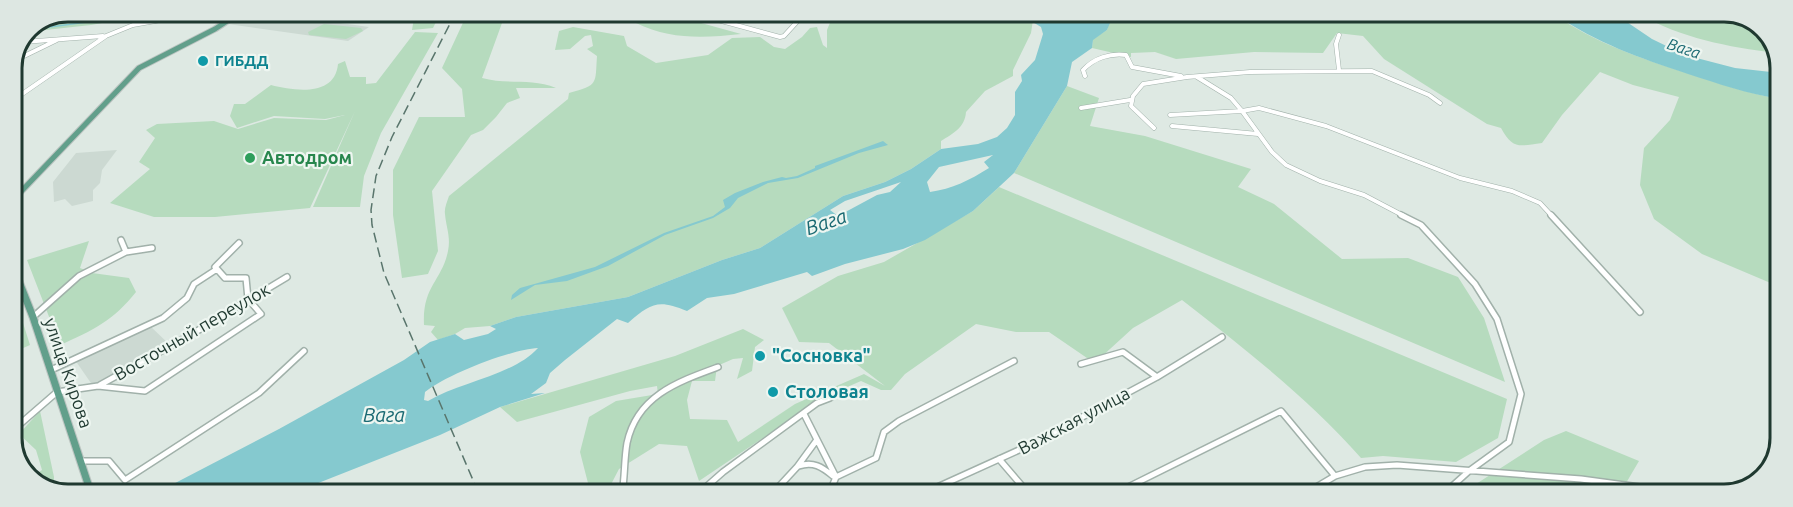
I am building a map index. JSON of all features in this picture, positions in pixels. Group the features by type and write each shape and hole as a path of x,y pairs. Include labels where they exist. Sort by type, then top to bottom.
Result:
{"main road":[{"path":"22,190 139,68 225,22"},
{"name":"улица Кирова","path":"23,291 88,484"}],"street":[{"path":"22,94 106,36 133,25 150,22"},
{"path":"725,22 780,37 784,36 797,22"},
{"path":"1339,35 1336,44 1340,70"},
{"path":"32,41 106,36"},
{"path":"24,56 60,38"},
{"path":"1085,76 1083,70 1090,62 1119,54 1126,55 1132,67 1187,77"},
{"path":"1081,108 1130,100 1143,84 1187,77 1250,72 1340,70 1377,72 1392,81 1429,95 1440,103"},
{"path":"1197,77 1231,98 1258,134 1286,165 1301,174 1364,195 1421,225 1444,247 1487,299 1497,319 1521,394 1509,442 1455,484"},
{"path":"1130,100 1136,113 1154,128"},
{"path":"1170,115 1206,114 1259,108 1326,126 1460,178 1512,190 1540,203 1640,312"},
{"path":"1172,126 1258,134"},
{"path":"121,240 126,252"},
{"path":"23,422 57,392 98,386 145,391 261,314 248,299 246,278 225,278 215,267 239,243"},
{"path":"33,317 79,276 126,252 152,248"},
{"path":"51,370 163,318 187,298 187,291 194,283 217,269"},
{"name":"Восточный переулок","path":"98,386 192,334 287,277"},
{"name":"Важская улица","path":"943,484 1030,445 1157,377 1222,336"},
{"path":"82,461 109,461 125,480 259,393 304,351"},
{"path":"1082,364 1123,352 1157,377"},
{"path":"833,484 836,477 876,458 884,432 899,421 1014,361"},
{"path":"623,484 627,441 639,412 665,387 718,367"},
{"path":"709,484 817,403 830,398"},
{"path":"1134,484 1281,411 1335,476"},
{"path":"804,414 836,477"},
{"path":"781,484 816,441"},
{"path":"999,459 1020,484"},
{"path":"797,467 808,462 819,464 836,477"},
{"path":"1321,484 1335,476 1381,465 1581,479 1618,484"}],"shaded area":[{"path":"231,22 333,22 369,27 348,41 228,24"},
{"path":"117,150 102,170 100,183 93,190 93,201 72,206 65,199 54,202 53,182 76,153"},
{"path":"149,325 170,345 93,386 75,360"}],"green space":[{"path":"108,22 43,30 60,23"},
{"path":"413,22 436,22 433,28 412,30"},
{"path":"463,22 502,22 482,78 538,83 556,88 516,88 520,98 507,103 483,130 471,135 432,191 438,251 428,274 402,278 393,215 393,170 419,117 465,117 462,89 442,68"},
{"path":"698,22 741,34 701,37 675,35 649,29 636,23"},
{"path":"830,22 1033,22 1031,33 1013,70 1013,76 985,91 966,112 961,126 941,141 941,149 911,169 885,182 843,196 760,248 722,260 628,297 516,317 490,326 465,328 438,340 431,332 435,326 424,325 426,301 445,261 449,246 445,212 449,196 568,99 569,93 586,88 594,82 597,56 587,49 593,46 591,35 585,36 570,49 555,50 559,31 573,27 624,36 627,46 656,63 708,55 732,38 760,37 774,47 785,49 810,28 817,27 823,45 827,48 827,30"},
{"path":"1109,22 1567,22 1602,42 1634,55 1734,88 1770,97 1770,283 1702,254 1654,219 1640,185 1644,148 1670,120 1679,97 1633,85 1600,72 1562,115 1542,143 1517,145 1509,140 1501,128 1487,124 1384,59 1363,36 1337,33 1323,53 1254,52 1176,59 1155,52 1131,53 1131,57 1092,48 1093,39 1107,30"},
{"path":"1655,22 1736,24 1745,27 1757,36 1767,52 1705,40"},
{"path":"324,24 361,28 363,31 346,39 309,35 308,32"},
{"path":"415,32 438,33 381,133 364,176 360,207 313,207 355,111 310,208 215,217 154,217 110,203 150,169 139,162 155,138 146,130 157,124 214,121 238,129 274,118 326,120 345,115 325,119 274,116 237,128 230,116 234,104 245,104 271,85 302,90 322,87 335,75 338,64 345,61 350,77 366,77 366,84 376,83"},
{"path":"1067,86 1099,98 1090,126 1145,136 1251,169 1238,187 1274,204 1342,259 1408,258 1458,277 1484,318 1505,382 1014,173"},
{"path":"999,187 1507,399 1498,438 1456,462 1383,456 1361,458 1298,395 1182,300 1133,328 1099,359 1087,358 1049,332 1016,332 976,324 905,374 891,390 881,390 861,381 824,397 699,481 687,446 659,444 619,469 611,484 588,484 580,452 589,417 616,401 658,394 657,386 630,391 517,422 500,407 675,356 743,329 764,340 755,347 752,371 737,379 743,358 733,359 717,366 715,381 692,381 687,400 690,419 727,420 738,442 795,404 864,374 885,386 829,343 799,342 782,308 838,276 884,262 973,211"},
{"path":"89,241 80,268 92,273 129,278 136,292 102,324 60,345 27,260"},
{"path":"23,322 30,345 23,348"},
{"path":"40,411 54,482 38,473 42,470 36,450 23,438 23,430"},
{"path":"1566,431 1639,461 1625,484 1476,484 1544,440"}],"water":[{"name":"Вага","path":"1033,22 1110,22 1107,30 1093,40 1092,48 1072,62 1067,86 1014,173 973,211 925,240 903,249 845,264 812,276 807,272 734,294 707,298 687,311 662,304 649,307 628,323 617,319 550,373 546,383 531,394 545,393 500,407 440,435 316,484 173,484 404,360 430,342 455,334 464,340 488,334 496,329 490,326 516,317 628,297 722,260 760,248 843,196 885,182 911,169 941,149 978,144 997,137 1007,128 1015,115 1015,92 1022,81 1021,75 1035,60 1043,34 1041,27","holes":["993,155 984,162 989,168 968,180 930,192 927,182 939,167","901,182 890,192 877,195 838,216 830,210 845,201","538,348 528,357 501,372 455,388 428,401 424,400 425,392 463,371 511,353"]},
{"name":"Вага","path":"1568,22 1627,22 1652,39 1685,55 1735,68 1770,72 1770,97 1722,85 1669,68 1603,42"},
{"path":"883,141 888,145 859,153 798,178 768,183 738,198 730,208 713,218 665,235 608,266 567,281 535,285 511,300 512,295 520,288 595,267 664,233 713,216 725,207 723,200 735,193 763,182 797,176 815,166"}],"waterway":[{"path":"49,27 87,22"}],"railway":[{"path":"451,22 392,137 376,176 371,210 372,225 384,273 475,484"}],"place":[{"name":"ГИБДД","path":"203,61"},
{"name":"Автодром","path":"250,158"},
{"name":"\"Сосновка\"","path":"760,356"},
{"name":"Столовая","path":"773,392"}]}
